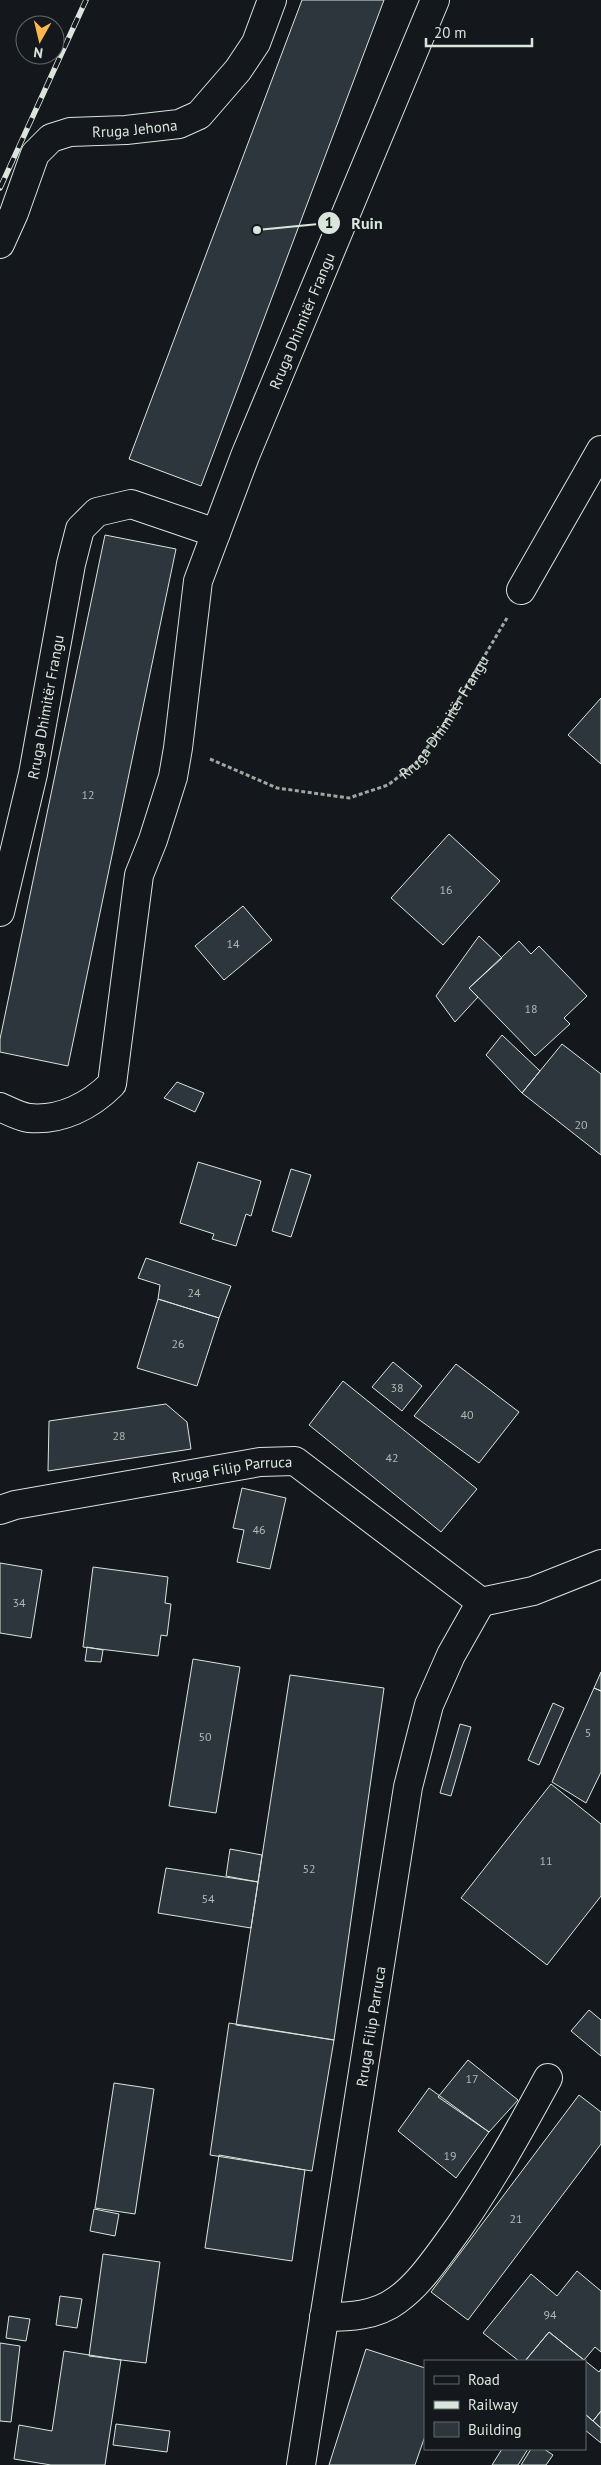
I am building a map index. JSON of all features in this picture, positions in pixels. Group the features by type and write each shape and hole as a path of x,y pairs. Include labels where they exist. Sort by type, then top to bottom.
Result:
{"street":[{"name":"Rruga Jehona","path":"0,244 14,213 34,154 51,138 70,132 126,130 179,124 199,115 238,70 256,43 272,0"},
{"name":"Rruga Dhimitër Frangu","path":"0,1107 28,1118 53,1116 79,1109 100,1096 112,1084 139,875 153,840 170,786 178,748 198,581 245,456 435,0"},
{"path":"522,590 601,450"},
{"name":"Rruga Dhimitër Frangu","path":"0,912 33,774 71,564 80,529 97,512 130,504 216,533"},
{"name":"Rruga Filip Parruca","path":"0,1510 15,1505 260,1462 295,1461 481,1602 451,1655 428,1705 408,1787 301,2465"},
{"path":"481,1602 533,1591 601,1564"},
{"path":"324,2317 359,2316 397,2301 431,2265 468,2214 509,2151 548,2078"}],"path":[{"name":"Rruga Dhimitër Frangu","path":"178,748 217,762 277,788 349,798 388,785 415,764 443,726 500,632 522,590"}],"building":[{"path":"302,0 384,0 201,486 129,459"},
{"path":"105,535 176,549 68,1066 0,1052 0,1039"},
{"path":"601,698 601,764 568,735"},
{"path":"449,834 500,881 443,945 391,898"},
{"path":"243,906 272,940 224,980 195,946"},
{"path":"479,936 502,958 469,988 478,997 455,1022 436,996"},
{"path":"519,941 531,954 539,946 587,996 564,1018 570,1024 535,1056 469,988"},
{"path":"502,1035 540,1071 522,1093 486,1055"},
{"path":"562,1044 601,1074 601,1155 522,1093"},
{"path":"177,1082 204,1093 195,1112 164,1098"},
{"path":"198,1162 261,1181 251,1216 246,1214 236,1246 212,1239 214,1234 180,1223"},
{"path":"291,1169 311,1175 291,1237 272,1231"},
{"path":"146,1258 231,1286 219,1318 158,1299 160,1285 138,1278"},
{"path":"158,1299 219,1318 197,1386 137,1368"},
{"path":"393,1362 422,1386 402,1411 372,1387"},
{"path":"456,1364 519,1412 479,1463 414,1416"},
{"path":"343,1381 477,1489 441,1532 309,1425"},
{"path":"166,1404 187,1422 191,1449 48,1471 49,1421"},
{"path":"242,1488 286,1498 270,1569 237,1562 244,1530 233,1528"},
{"path":"0,1563 42,1570 31,1638 0,1633"},
{"path":"93,1567 168,1577 165,1603 171,1604 167,1636 161,1635 158,1656 83,1647"},
{"path":"87,1647 103,1650 101,1662 85,1661"},
{"path":"193,1659 240,1667 216,1813 169,1806"},
{"path":"601,1672 601,1691 594,1688"},
{"path":"290,1675 384,1688 334,2040 236,2025"},
{"path":"594,1688 601,1691 601,1772 586,1803 552,1782"},
{"path":"553,1703 564,1708 539,1765 528,1760"},
{"path":"460,1724 471,1727 451,1796 440,1793"},
{"path":"551,1784 601,1824 601,1896 547,1965 461,1898"},
{"path":"230,1849 262,1855 258,1882 226,1876"},
{"path":"166,1868 258,1882 251,1928 158,1913"},
{"path":"589,2010 601,2020 601,2056 571,2031"},
{"path":"229,2023 334,2040 312,2171 210,2155"},
{"path":"468,2060 518,2100 489,2132 438,2097"},
{"path":"114,2083 154,2089 135,2214 95,2208"},
{"path":"429,2088 489,2132 456,2178 398,2131"},
{"path":"579,2095 601,2112 601,2144 468,2320 431,2292"},
{"path":"219,2155 305,2170 292,2261 205,2248"},
{"path":"94,2209 119,2214 115,2236 90,2231"},
{"path":"103,2254 160,2262 146,2363 89,2356"},
{"path":"577,2271 601,2291 601,2352 595,2347 584,2360 549,2332 526,2360 518,2360 483,2333 531,2274 557,2296"},
{"path":"60,2296 82,2299 77,2328 56,2325"},
{"path":"9,2316 30,2319 26,2341 6,2338"},
{"path":"549,2332 584,2360 526,2360"},
{"path":"0,2343 20,2346 11,2422 0,2421"},
{"path":"366,2349 424,2368 424,2439 415,2465 329,2465"},
{"path":"64,2351 121,2360 105,2465 51,2465 14,2459 19,2425 52,2431"},
{"path":"586,2362 599,2372 601,2369 601,2411 593,2421 586,2415"},
{"path":"601,2411 601,2428 593,2421"},
{"path":"586,2415 601,2428 601,2443 586,2431"},
{"path":"116,2424 170,2431 167,2452 113,2445"},
{"path":"501,2450 527,2450 518,2465 492,2465"},
{"path":"530,2450 546,2450 553,2455 546,2465 521,2465"}],"railway":[{"path":"0,188 86,0"}],"place":[{"name":"Ruin","path":"257,230"}]}
